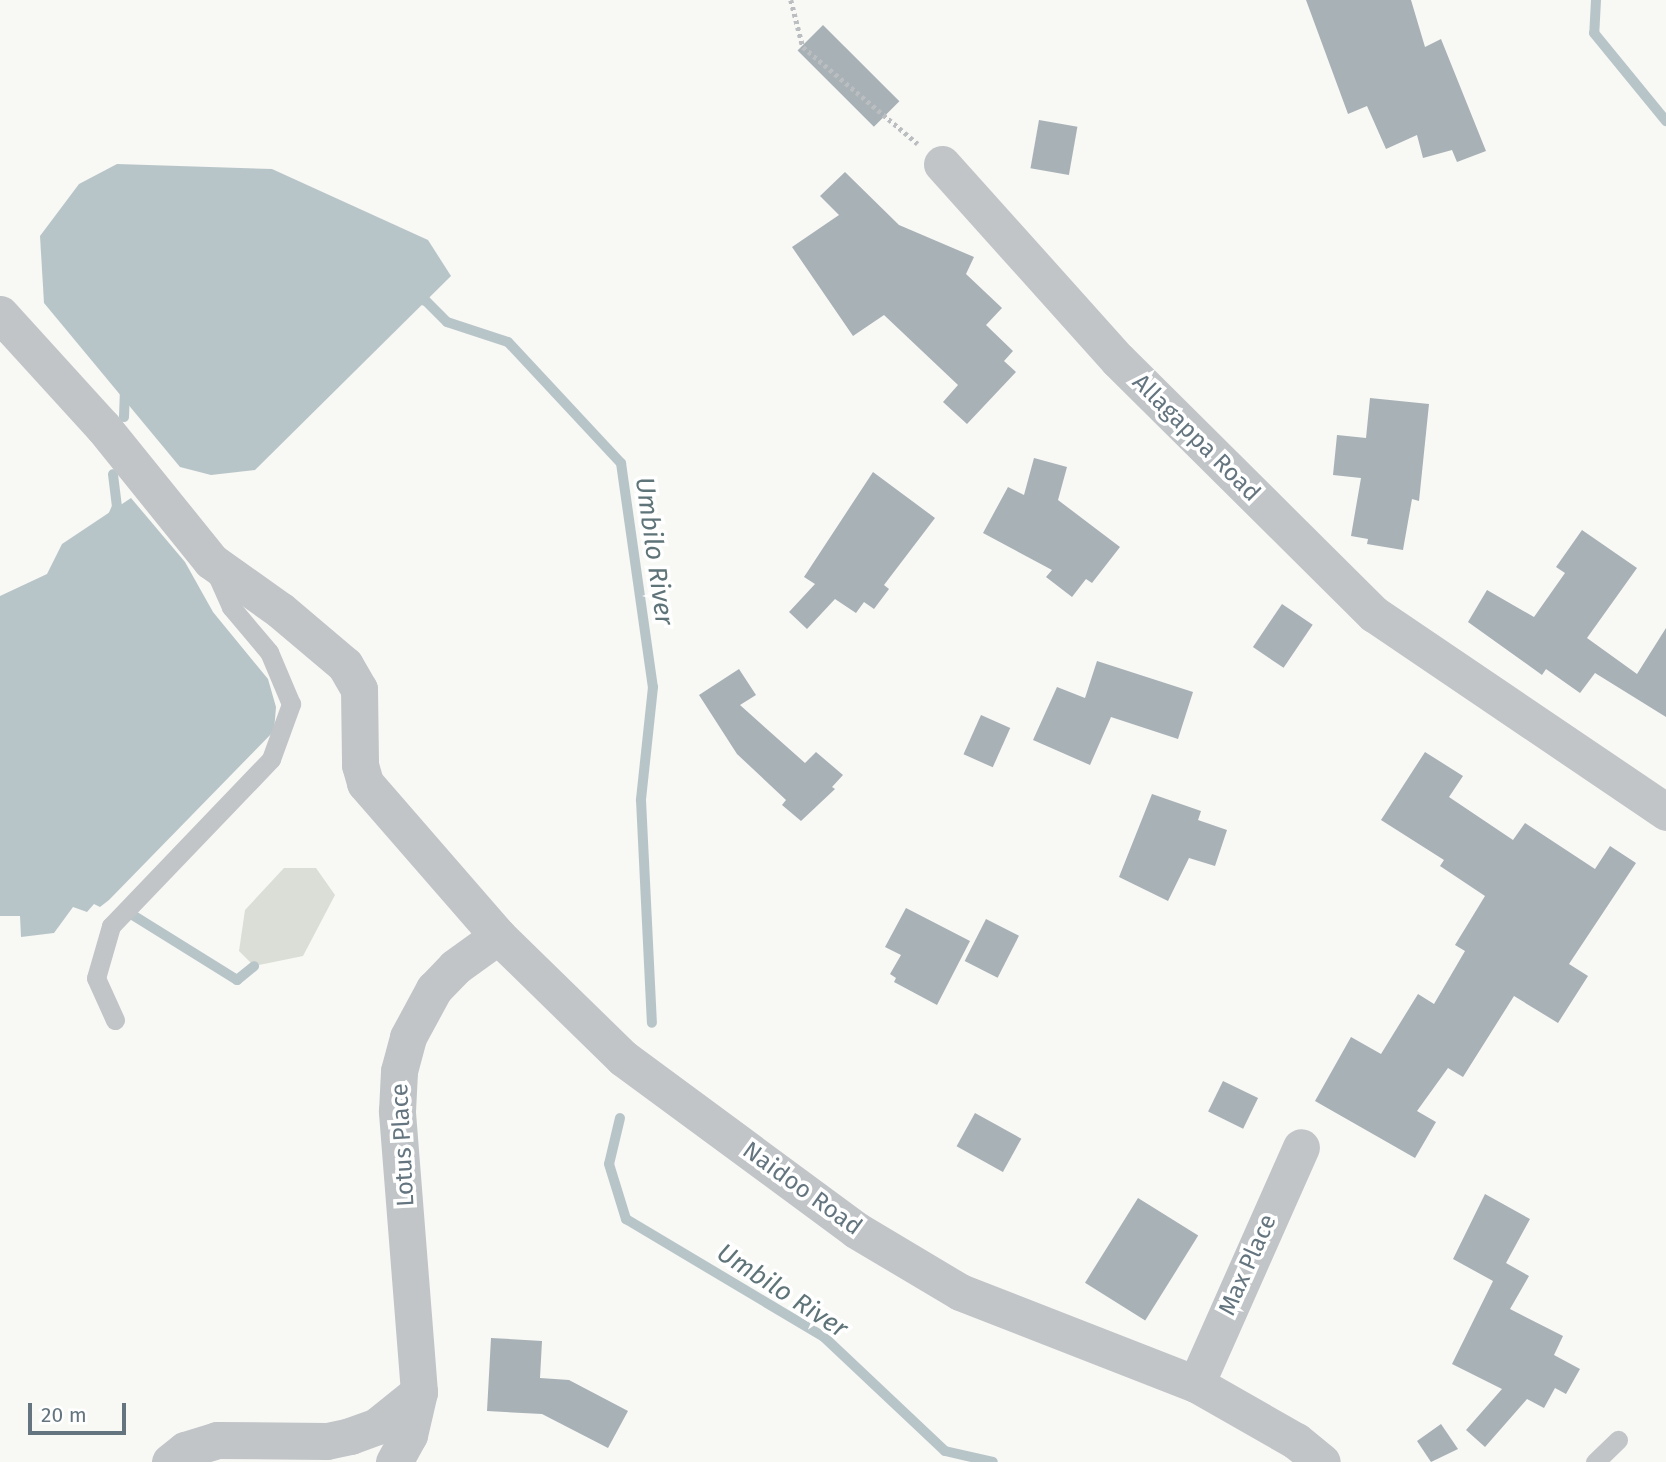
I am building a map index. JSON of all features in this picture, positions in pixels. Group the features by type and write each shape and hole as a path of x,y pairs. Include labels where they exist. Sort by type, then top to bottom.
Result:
{"street":[{"name":"Allagappa Road","path":"942,164 1118,360 1374,614 1666,812"},
{"path":"0,314 103,427 211,561"},
{"name":"Naidoo Road","path":"211,561 280,610 353,676 361,708 361,776 498,936 623,1058 856,1230 960,1292 1196,1384 1296,1441 1322,1462"},
{"name":"Lotus Place","path":"394,1462 409,1435 419,1392 397,1111 399,1071 408,1037 427,1000 443,978 498,936"},
{"name":"Max Place","path":"1196,1384 1301,1147"},
{"path":"170,1462 185,1450 217,1440 327,1441 350,1436 377,1426 419,1392"}],"lane":[{"path":"115,1020 96,978 111,926 271,759 291,704 269,652 231,607 211,561"},
{"path":"1595,1462 1618,1440"}],"path":[{"path":"791,0 803,47 942,164"}],"shaded area":[{"path":"117,164 272,169 428,240 451,276 255,470 211,475 180,467 44,303 40,236 79,184"},
{"path":"131,498 185,562 213,612 268,679 276,707 274,731 109,900 100,907 94,904 87,912 73,907 54,933 21,937 20,916 0,916 0,596 47,574 62,544"},
{"path":"284,868 316,868 335,895 303,956 254,966 239,951 245,910"}],"building":[{"path":"1306,0 1411,0 1425,47 1441,39 1486,151 1457,162 1452,150 1423,158 1417,135 1386,149 1367,106 1348,114"},
{"path":"823,25 899,101 874,127 798,50"},
{"path":"1039,120 1077,127 1069,175 1030,168"},
{"path":"845,172 899,225 974,257 966,274 1002,308 986,325 1013,351 1004,361 1016,372 967,424 943,402 958,385 884,315 853,336 792,247 839,215 820,196"},
{"path":"1370,398 1429,404 1419,501 1412,499 1403,550 1367,544 1368,539 1351,536 1361,478 1333,475 1337,435 1366,438"},
{"path":"1034,458 1067,467 1058,500 1120,547 1092,583 1086,579 1072,597 1046,577 1052,570 983,533 1008,487 1024,495"},
{"path":"873,472 935,518 884,585 889,589 874,609 864,602 856,613 835,599 807,629 789,612 815,584 804,577"},
{"path":"1582,530 1637,568 1587,638 1637,674 1666,628 1666,717 1595,673 1580,693 1546,669 1542,675 1468,622 1487,590 1534,617 1565,573 1556,567"},
{"path":"1282,604 1313,625 1284,668 1253,647"},
{"path":"1097,661 1193,692 1178,739 1111,717 1090,765 1033,740 1057,687 1085,698"},
{"path":"739,669 756,695 740,705 805,763 816,752 843,775 832,787 835,789 801,821 782,805 786,800 737,754 699,695"},
{"path":"981,715 1010,728 993,767 964,754"},
{"path":"1425,752 1463,776 1449,797 1513,840 1525,823 1595,869 1610,846 1636,863 1569,964 1588,976 1558,1023 1514,996 1463,1077 1448,1068 1417,1111 1436,1122 1415,1158 1315,1101 1351,1037 1381,1054 1418,994 1434,1004 1465,951 1455,945 1485,896 1440,866 1444,860 1381,820"},
{"path":"1152,794 1201,811 1198,820 1227,830 1215,866 1189,858 1168,901 1119,877"},
{"path":"906,908 970,941 937,1005 894,982 896,978 890,974 901,955 885,947"},
{"path":"986,919 1019,936 998,978 965,961"},
{"path":"1223,1081 1258,1098 1243,1129 1208,1112"},
{"path":"975,1113 1021,1139 1003,1172 957,1146"},
{"path":"1485,1194 1530,1219 1506,1263 1529,1276 1510,1309 1563,1336 1554,1355 1580,1369 1566,1394 1555,1388 1544,1408 1527,1399 1485,1447 1466,1430 1502,1389 1452,1364 1493,1281 1453,1259"},
{"path":"1138,1198 1198,1236 1145,1320 1085,1283"},
{"path":"491,1338 542,1341 540,1378 569,1380 628,1411 608,1448 542,1414 487,1411"},
{"path":"1441,1424 1458,1449 1431,1462 1417,1441"}],"waterway":[{"path":"1596,0 1594,33 1666,121"},
{"name":"Umbilo River","path":"416,299 426,301 447,322 508,342 621,463 653,687 641,800 652,1023"},
{"path":"124,417 125,389"},
{"path":"112,518 117,507 113,474"},
{"name":"Umbilo River","path":"131,914 237,980 254,966"},
{"name":"Umbilo River","path":"620,1118 609,1164 626,1219 824,1337 945,1451 993,1462"}]}
